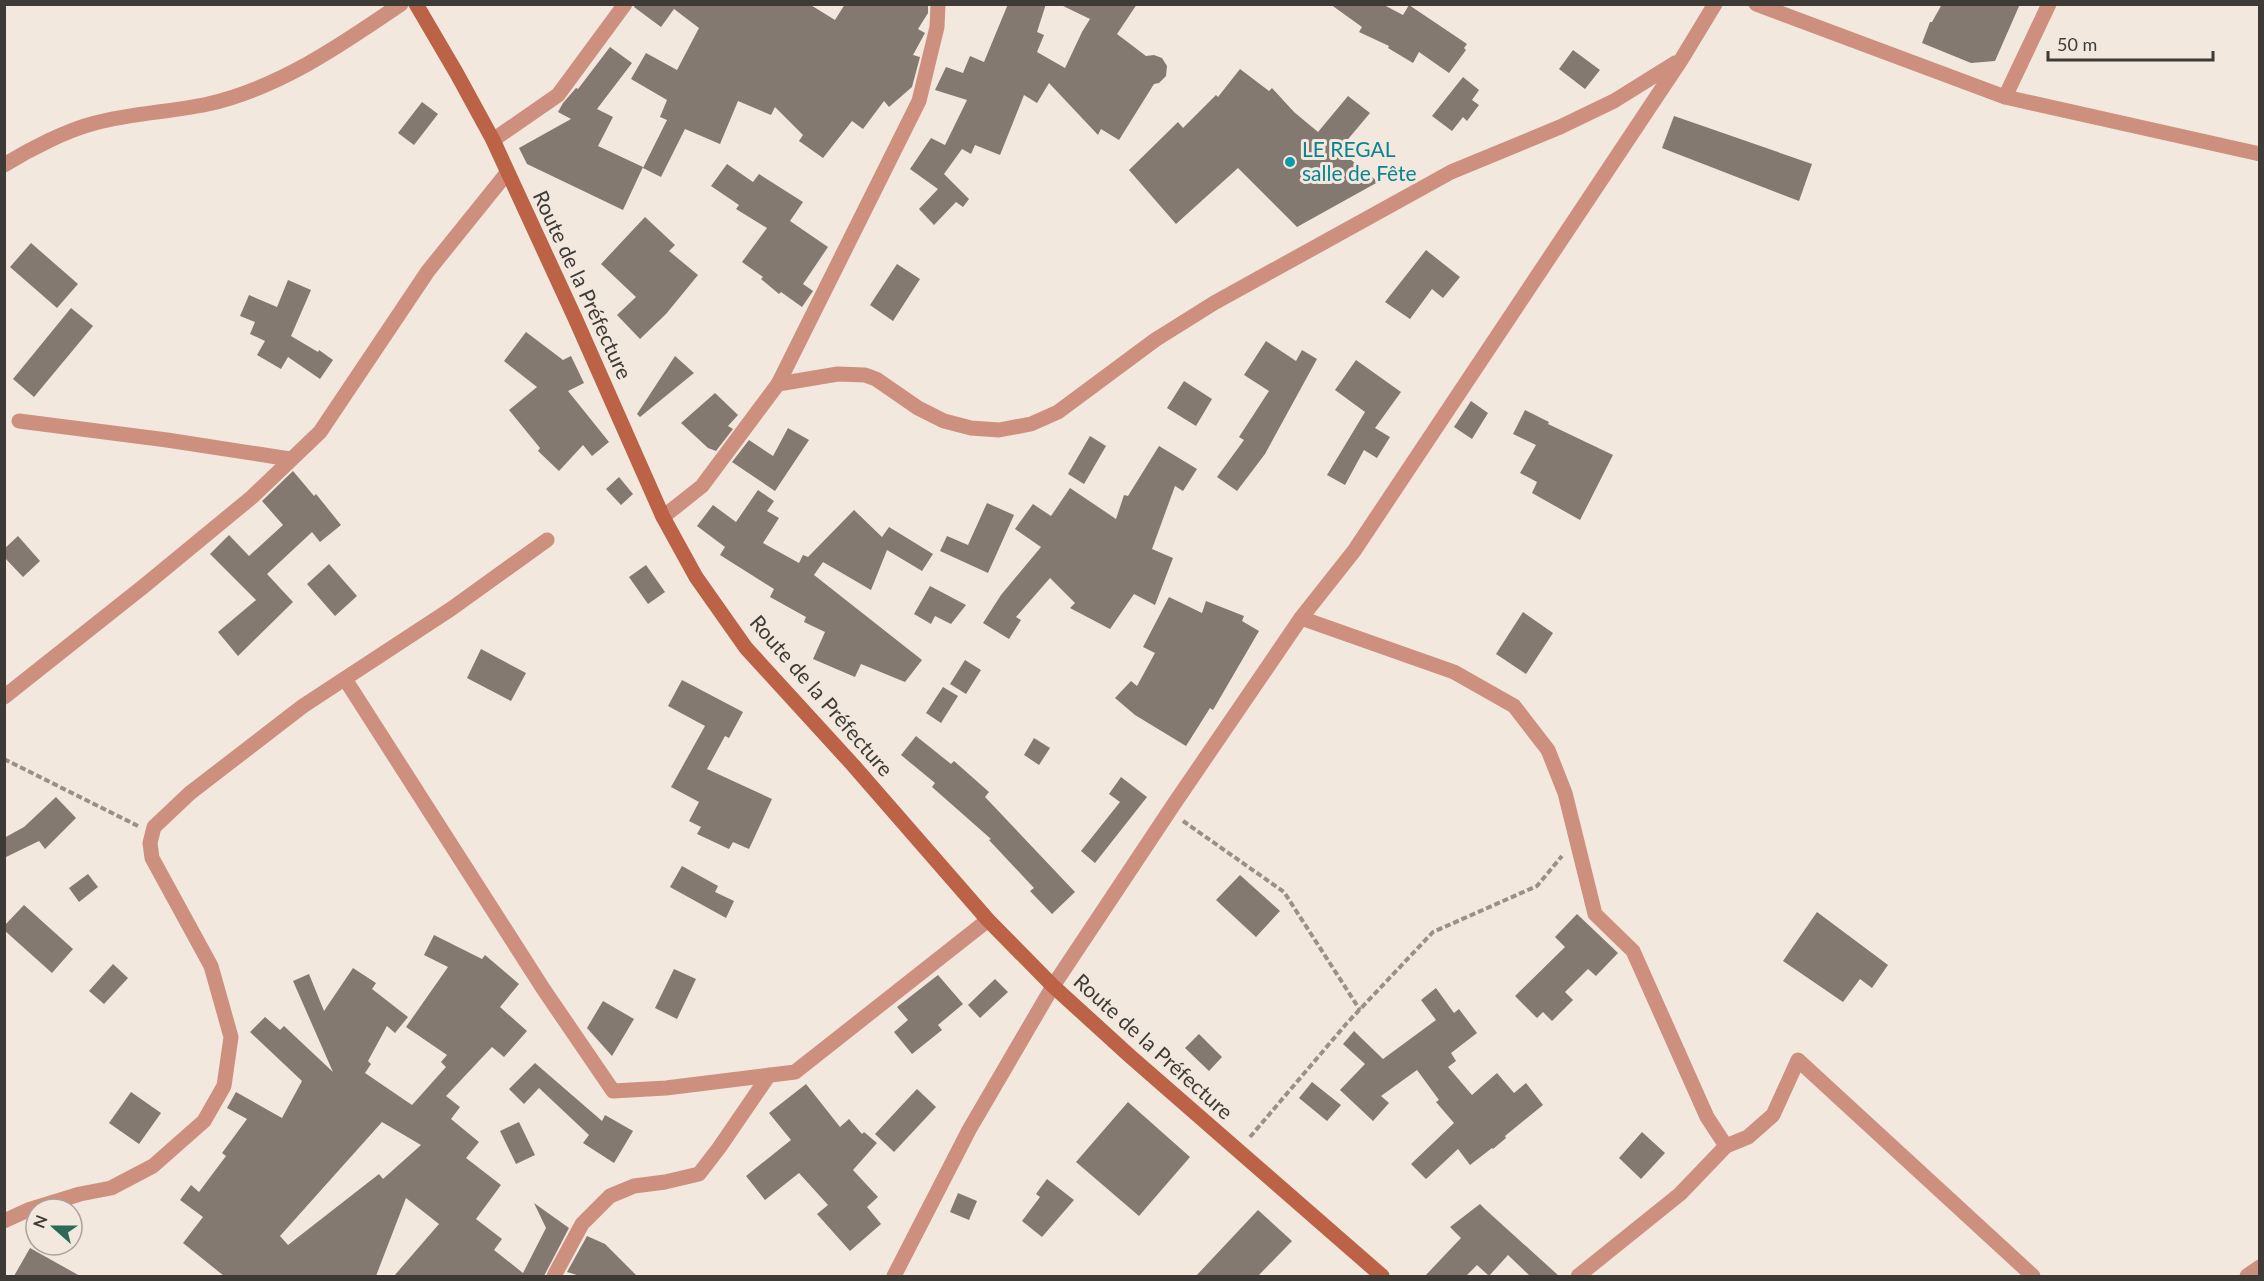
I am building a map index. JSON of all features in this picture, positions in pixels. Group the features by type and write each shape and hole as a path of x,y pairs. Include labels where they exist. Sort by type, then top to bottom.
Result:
{"street":[{"path":"4,165 27,151 94,123 208,104 262,86 323,57 401,4"},
{"name":"Route de la Préfecture","path":"417,4 493,140 663,517 696,577 746,648 853,765 988,920 1053,986 1382,1276"},
{"path":"493,140 558,94 625,4"},
{"path":"663,517 702,486 778,384 918,101 937,27 938,4"},
{"path":"894,1276 969,1130 1053,986 1301,618 1354,551 1681,60 1715,4"},
{"path":"1756,4 2005,97 2259,154"},
{"path":"2005,97 2049,4"},
{"path":"778,384 838,374 865,375 876,379 918,408 944,421 971,428 999,430 1031,424 1058,412 1155,340 1214,303 1451,172 1560,127 1614,101 1681,60"},
{"path":"4,697 243,504 320,432 428,271 507,173"},
{"path":"19,421 290,459"},
{"path":"4,1221 38,1207 80,1194 111,1188 153,1166 204,1121 224,1086 231,1036 211,966 152,858 150,843 154,827 190,794 303,706 451,609 547,540"},
{"path":"1301,618 1454,672 1514,705 1548,750 1565,793 1578,838 1595,915 1633,951 1707,1117 1726,1146"},
{"path":"345,680 544,990 613,1091 666,1088 795,1071 988,920"},
{"path":"1578,1276 1680,1194 1726,1146 1748,1137 1773,1115 1798,1060 2033,1276"},
{"path":"554,1276 582,1224 610,1196 634,1186 699,1174 769,1075"},
{"path":"2247,1276 2259,1266"}],"path":[{"path":"4,759 152,834"},
{"path":"1169,811 1284,892 1360,1010"},
{"path":"1238,1151 1360,1010 1433,932 1537,886 1578,838"}],"building":[{"path":"635,4 809,4 835,20 845,4 928,4 928,13 918,29 925,33 913,55 920,57 912,87 889,107 884,101 863,129 852,121 823,158 799,141 803,135 775,107 771,115 738,101 720,144 685,129 661,177 643,168 667,120 660,117 667,100 631,79 646,53 677,70 699,28 674,9 661,27 634,7"},
{"path":"1008,4 1046,4 1037,32 1044,35 1037,52 1065,68 1090,19 1059,4 1137,4 1117,34 1146,56 1154,55 1162,58 1167,66 1166,76 1159,83 1154,84 1119,140 1101,129 1098,135 1049,83 1037,103 1024,95 1000,155 975,145 971,154 962,149 944,174 969,199 963,207 956,202 934,225 919,209 938,189 910,169 931,138 945,145 967,100 935,90 946,67 963,73 970,56 984,62"},
{"path":"1330,4 1382,4 1403,15 1409,5 1467,44 1464,48 1466,50 1449,73 1419,52 1413,63 1388,48 1389,46 1359,32 1362,27"},
{"path":"1942,4 2020,4 1995,61 1971,63 1922,43 1930,22"},
{"path":"610,47 632,63 597,109 613,117 598,146 643,167 623,210 527,164 519,148 571,119 558,112"},
{"path":"1573,50 1600,70 1585,89 1559,69"},
{"path":"1240,69 1269,91 1272,88 1294,112 1318,132 1348,96 1370,113 1339,150 1378,182 1297,227 1238,168 1176,224 1129,170 1178,122 1183,128 1216,95 1218,97"},
{"path":"1463,77 1479,90 1472,100 1479,105 1467,121 1463,117 1452,131 1432,116"},
{"path":"422,102 438,114 414,145 398,133"},
{"path":"1674,116 1812,164 1799,201 1662,148"},
{"path":"727,164 753,182 759,174 803,202 790,221 828,247 803,284 813,291 802,307 781,292 779,294 761,279 763,277 742,262 767,228 736,209 739,205 711,186"},
{"path":"645,217 675,245 669,251 698,275 666,314 640,339 617,315 636,297 601,264"},
{"path":"31,243 78,284 57,308 10,267"},
{"path":"1426,250 1460,277 1443,298 1432,289 1410,319 1385,302"},
{"path":"897,264 920,279 893,321 870,305"},
{"path":"288,280 311,290 291,336 333,360 320,379 288,357 281,369 257,355 265,341 250,334 255,322 240,316 249,295 277,307"},
{"path":"71,308 93,326 34,397 13,379"},
{"path":"526,332 563,360 571,356 584,383 568,391 609,442 592,456 583,445 559,471 538,451 540,448 509,410 537,387 504,361"},
{"path":"1266,341 1296,361 1302,350 1317,359 1265,454 1237,491 1217,477 1244,440 1239,437 1269,391 1244,375"},
{"path":"675,356 694,373 640,417 637,414"},
{"path":"1356,360 1401,392 1375,428 1390,437 1377,458 1364,450 1345,485 1327,475 1365,412 1335,390"},
{"path":"1184,381 1212,399 1196,426 1167,408"},
{"path":"715,393 738,415 728,426 733,429 716,451 708,448 681,423"},
{"path":"1471,401 1488,413 1472,439 1454,427"},
{"path":"1525,410 1549,422 1548,424 1613,455 1580,520 1532,493 1537,482 1520,473 1536,445 1513,434"},
{"path":"788,428 809,440 775,491 732,462 749,440 773,456"},
{"path":"1090,436 1106,446 1084,484 1068,474"},
{"path":"1159,446 1197,469 1183,491 1175,486 1152,549 1173,558 1155,605 1134,594 1110,629 1070,608 1075,603 1050,578 1016,617 1021,620 1009,639 983,623 1001,595 1041,547 1015,529 1033,504 1051,516 1070,488 1116,519 1124,495 1128,496"},
{"path":"293,471 314,496 316,494 341,525 320,542 312,532 267,574 293,602 238,656 218,632 256,600 210,554 229,535 249,556 283,525 262,501"},
{"path":"619,477 633,494 621,505 606,489"},
{"path":"758,490 774,501 767,511 779,518 763,543 799,563 803,555 808,557 854,510 882,537 889,527 933,554 922,571 887,550 871,590 823,562 814,575 922,660 905,682 861,664 855,677 813,659 825,632 804,622 806,617 770,597 774,589 720,555 725,547 697,526 713,505 736,522"},
{"path":"987,503 1014,515 988,573 940,551 947,536 968,545"},
{"path":"18,536 40,561 23,577 4,557 4,549"},
{"path":"329,564 357,596 335,616 307,584"},
{"path":"646,565 665,592 648,604 629,577"},
{"path":"930,586 966,605 951,624 935,616 931,624 914,614"},
{"path":"1169,597 1202,613 1206,601 1244,616 1242,621 1259,631 1213,710 1210,708 1186,746 1135,715 1115,698 1131,681 1137,686 1155,653 1143,647"},
{"path":"1523,612 1553,633 1526,674 1496,654"},
{"path":"481,649 526,673 511,701 467,678"},
{"path":"965,660 981,670 966,694 950,684"},
{"path":"682,680 743,712 729,738 725,736 707,769 772,799 749,849 733,842 729,849 697,834 701,827 689,821 699,802 671,787 705,726 668,706"},
{"path":"943,687 958,696 941,723 926,713"},
{"path":"916,736 951,764 954,761 989,792 985,797 1075,892 1052,914 1030,891 1034,888 989,840 991,839 932,787 935,783 901,755"},
{"path":"1034,738 1050,748 1039,765 1024,755"},
{"path":"1121,777 1147,797 1095,863 1081,851 1120,802 1109,794"},
{"path":"56,797 76,818 45,849 39,841 4,858 4,838 24,827"},
{"path":"682,866 718,886 715,892 734,901 726,918 670,887"},
{"path":"88,874 98,887 79,902 69,888"},
{"path":"1240,875 1280,911 1256,937 1216,900"},
{"path":"24,905 73,949 52,973 4,930 4,926"},
{"path":"1817,912 1888,965 1872,988 1860,979 1843,1002 1783,961"},
{"path":"1577,914 1618,953 1596,976 1588,969 1565,992 1573,1000 1552,1021 1543,1012 1537,1018 1515,996 1565,947 1555,937"},
{"path":"434,935 482,959 485,955 519,984 500,1007 527,1031 504,1057 492,1047 446,1096 460,1107 451,1119 479,1142 466,1158 501,1185 476,1219 502,1239 494,1250 523,1273 546,1228 534,1203 569,1228 544,1276 394,1276 439,1224 406,1198 376,1276 224,1276 183,1243 203,1217 180,1200 191,1185 199,1192 226,1156 222,1153 247,1119 227,1108 236,1092 282,1118 302,1081 250,1032 265,1017 280,1030 284,1026 333,1072 293,981 309,974 324,1011 353,968 376,983 372,989 408,1017 395,1033 387,1026 368,1061 371,1064 365,1073 412,1105 446,1067 441,1062 447,1055 406,1027 448,967 424,955","holes":["382,1122 421,1145 383,1179 379,1174 288,1245 280,1236"]},
{"path":"113,964 128,978 104,1004 89,991"},
{"path":"674,969 696,979 677,1019 655,1008"},
{"path":"938,975 963,1004 938,1025 942,1030 912,1054 894,1032 908,1020 897,1007"},
{"path":"995,979 1008,992 980,1018 968,1005"},
{"path":"1436,988 1454,1013 1459,1009 1477,1033 1451,1053 1456,1061 1448,1067 1472,1095 1497,1073 1514,1093 1526,1083 1543,1105 1505,1136 1506,1138 1493,1149 1470,1165 1458,1149 1426,1179 1411,1164 1454,1123 1436,1102 1439,1100 1417,1070 1381,1096 1389,1103 1373,1121 1340,1090 1365,1064 1343,1044 1354,1031 1383,1059 1436,1020 1421,1000"},
{"path":"603,1001 634,1019 612,1056 587,1028"},
{"path":"1199,1034 1222,1057 1209,1071 1185,1048"},
{"path":"535,1063 602,1121 605,1115 633,1131 614,1163 583,1143 589,1135 539,1088 524,1104 509,1089"},
{"path":"1312,1082 1341,1105 1327,1121 1299,1098"},
{"path":"806,1084 840,1127 849,1119 862,1134 864,1132 877,1143 853,1170 878,1197 867,1207 881,1224 850,1251 817,1214 828,1205 799,1173 765,1200 746,1176 791,1140 769,1113"},
{"path":"917,1089 936,1107 894,1152 875,1134"},
{"path":"131,1092 161,1113 139,1144 109,1123"},
{"path":"1128,1102 1190,1157 1139,1216 1076,1162"},
{"path":"519,1122 535,1155 516,1164 500,1131"},
{"path":"1642,1132 1665,1153 1641,1179 1619,1158"},
{"path":"1047,1179 1074,1200 1042,1237 1022,1221 1040,1197 1036,1194"},
{"path":"958,1193 977,1201 969,1220 950,1212"},
{"path":"1480,1204 1559,1276 1530,1276 1508,1255 1489,1276 1477,1265 1466,1276 1425,1276 1461,1238 1450,1227"},
{"path":"1258,1210 1292,1241 1258,1276 1196,1276"},
{"path":"587,1236 605,1244 637,1276 580,1276 567,1272"},
{"path":"25,1257 46,1257 80,1276 14,1276"}],"place":[{"name":"LE REGAL salle de Fête","path":"1290,162"}]}
